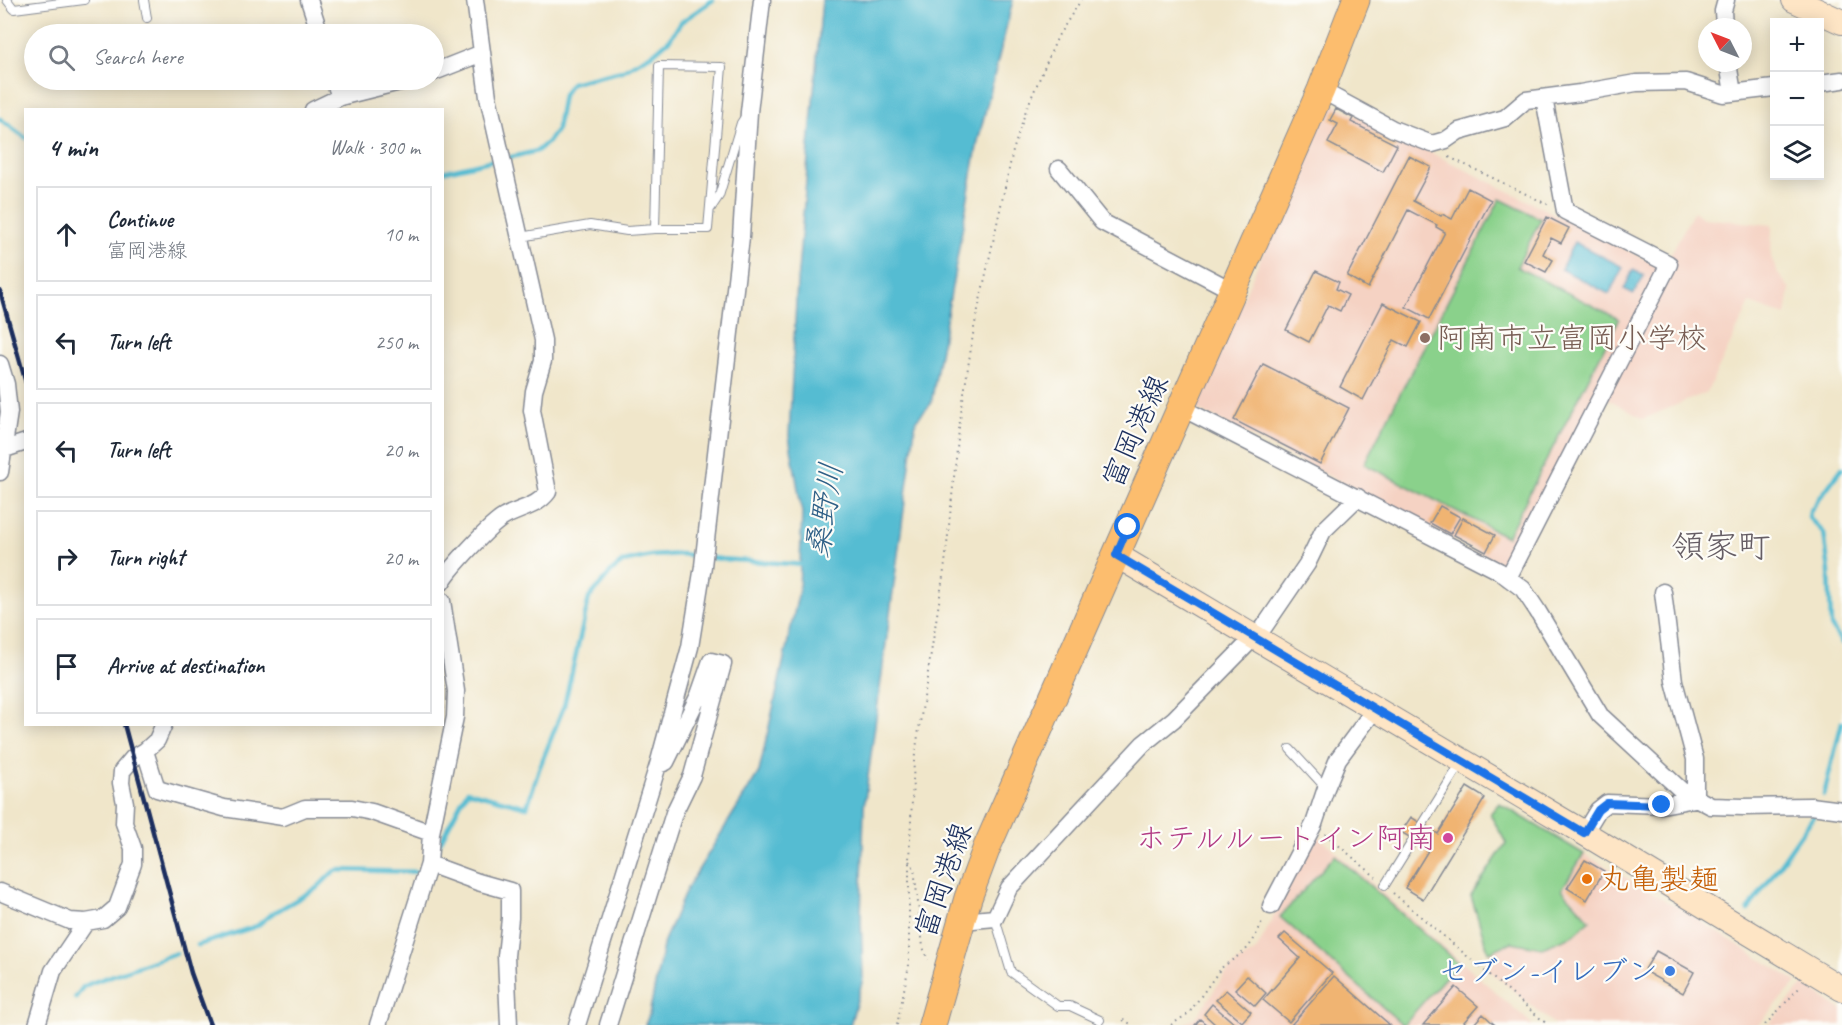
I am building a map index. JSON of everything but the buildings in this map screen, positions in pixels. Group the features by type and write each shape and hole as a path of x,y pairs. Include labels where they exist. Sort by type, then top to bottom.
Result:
{"main road":[{"name":"富岡港線","path":"932,1025 962,921 987,847 1321,90 1356,0"}],"street":[{"path":"309,0 317,24"},
{"path":"444,578 448,571 503,518 541,502 548,492 532,410 534,391 543,362 543,340 488,97 475,0"},
{"path":"577,1025 658,765 690,647 703,566 741,237 750,112 762,0"},
{"path":"1723,18 1726,0"},
{"path":"1794,0 1842,22"},
{"path":"444,68 482,53"},
{"path":"1730,72 1733,93"},
{"path":"1824,82 1842,80"},
{"path":"1321,90 1393,129 1432,144 1446,140 1459,131 1504,118 1526,100 1636,83 1686,82 1723,94 1770,88"},
{"path":"338,90 340,97"},
{"path":"317,108 340,97 368,90"},
{"path":"1508,578 1669,264 1565,211 1544,98"},
{"path":"1059,169 1102,222 1233,291"},
{"path":"0,364 6,384 9,412 0,472"},
{"path":"1182,408 1499,571 1523,589 1600,715 1681,790 1695,799 1711,806 1811,806 1842,810"},
{"path":"5,449 24,443"},
{"path":"962,921 995,918 1009,888 1143,744 1174,719 1264,627 1307,564 1323,531 1358,497"},
{"path":"1116,555 1842,989"},
{"path":"1663,592 1674,681 1695,759 1695,799"},
{"path":"378,1025 429,864 431,833 455,717 456,692 444,614"},
{"path":"608,1025 674,813 692,776 723,664 711,661 699,695 666,762 658,765"},
{"path":"1270,906 1314,825 1338,759 1375,709"},
{"path":"0,891 70,921 86,922 103,919 117,907 133,864 133,848 124,823 122,771 133,758 146,752 157,741 163,726"},
{"path":"146,752 157,789 224,808 283,817 305,808 351,808 372,812 431,833"},
{"path":"1584,833 1598,810 1607,803 1662,805 1695,799"},
{"path":"429,864 510,891 506,956 509,1025"},
{"path":"37,1025 53,971 86,922"}],"lane":[{"path":"7,0 14,9 84,0"},
{"path":"144,0 147,18"},
{"path":"520,237 590,225 627,231 708,229 722,67 659,66 655,229"},
{"path":"710,208 719,196 741,123 750,112"},
{"path":"1290,749 1326,788"},
{"path":"1385,885 1462,761"},
{"path":"995,918 1011,972 1058,1006 1070,1006 1100,1020"}],"path":[{"path":"897,1025 909,965 909,861 914,761 945,564 960,420 974,328 1011,162 1026,110 1059,36 1081,0"},
{"path":"1432,144 1435,150 1560,211 1565,211"},
{"path":"1314,825 1548,1025"},
{"path":"909,861 914,868 923,947 941,990"},
{"path":"1171,1025 1189,1013 1221,968 1245,951 1253,941 1270,906"},
{"path":"1766,1025 1804,982"},
{"path":"1123,1020 1133,1025"}],"shaded area":[{"name":"阿南市立富岡小学校","path":"1329,102 1661,267 1507,566 1195,408"},
{"path":"1694,211 1703,218 1772,225 1771,257 1778,274 1790,289 1786,316 1750,303 1707,392 1643,419 1605,397 1669,257"},
{"path":"1316,834 1533,1025 1183,1025 1197,1016 1223,977 1234,965 1256,951"},
{"path":"1584,854 1679,908 1797,982 1758,1025 1555,1025 1484,966 1490,952 1512,942 1542,948 1589,920 1562,889"},
{"path":"1804,984 1842,1010 1842,1025 1768,1025"}],"green space":[{"path":"1500,199 1541,219 1517,267 1619,319 1507,537 1364,464"},
{"path":"1499,803 1584,854 1562,889 1590,920 1574,935 1542,948 1512,942 1488,951 1471,896 1506,843 1490,814"},
{"path":"1335,855 1458,963 1403,1025 1280,917"}],"water":[{"name":"桑野川","path":"822,0 1013,0 978,141 931,404 916,420 864,807 861,918 863,979 850,1025 645,1025 664,941 687,888 759,772 799,591 802,513 789,436 797,283"},
{"path":"1574,242 1623,267 1609,294 1561,269"},
{"path":"1633,270 1644,276 1634,294 1624,289"}],"waterway":[{"path":"507,158 537,151 548,142 557,129 563,95 571,83 622,71 655,52 670,39 681,22 713,0"},
{"path":"0,119 24,137"},
{"path":"444,172 498,159"},
{"path":"1842,468 1810,511 1809,518 1824,533 1829,571 1831,626 1842,643"},
{"name":"桑野川","path":"437,848 467,791 527,807 539,769 564,706 589,598 612,571 623,562 651,556 681,554 806,565"},
{"path":"1824,795 1842,722"},
{"path":"1748,910 1816,813"},
{"path":"198,945 257,926 270,915 317,888 338,870 423,872"},
{"path":"75,998 83,987 91,983 176,953"}],"railway":[{"path":"0,291 24,376"},
{"path":"125,726 191,973 210,1025"}],"place":[{"name":"阿南市立富岡小学校","path":"1425,338"},
{"name":"ホテルルートイン阿南","path":"1448,838"},
{"name":"丸亀製麺","path":"1587,879"},
{"name":"セブン-イレブン","path":"1670,971"}],"district":[{"name":"領家町","path":"1721,545"}],"route":[{"path":"1128,527 1116,555 1584,833 1598,810 1607,803 1662,805"}]}
